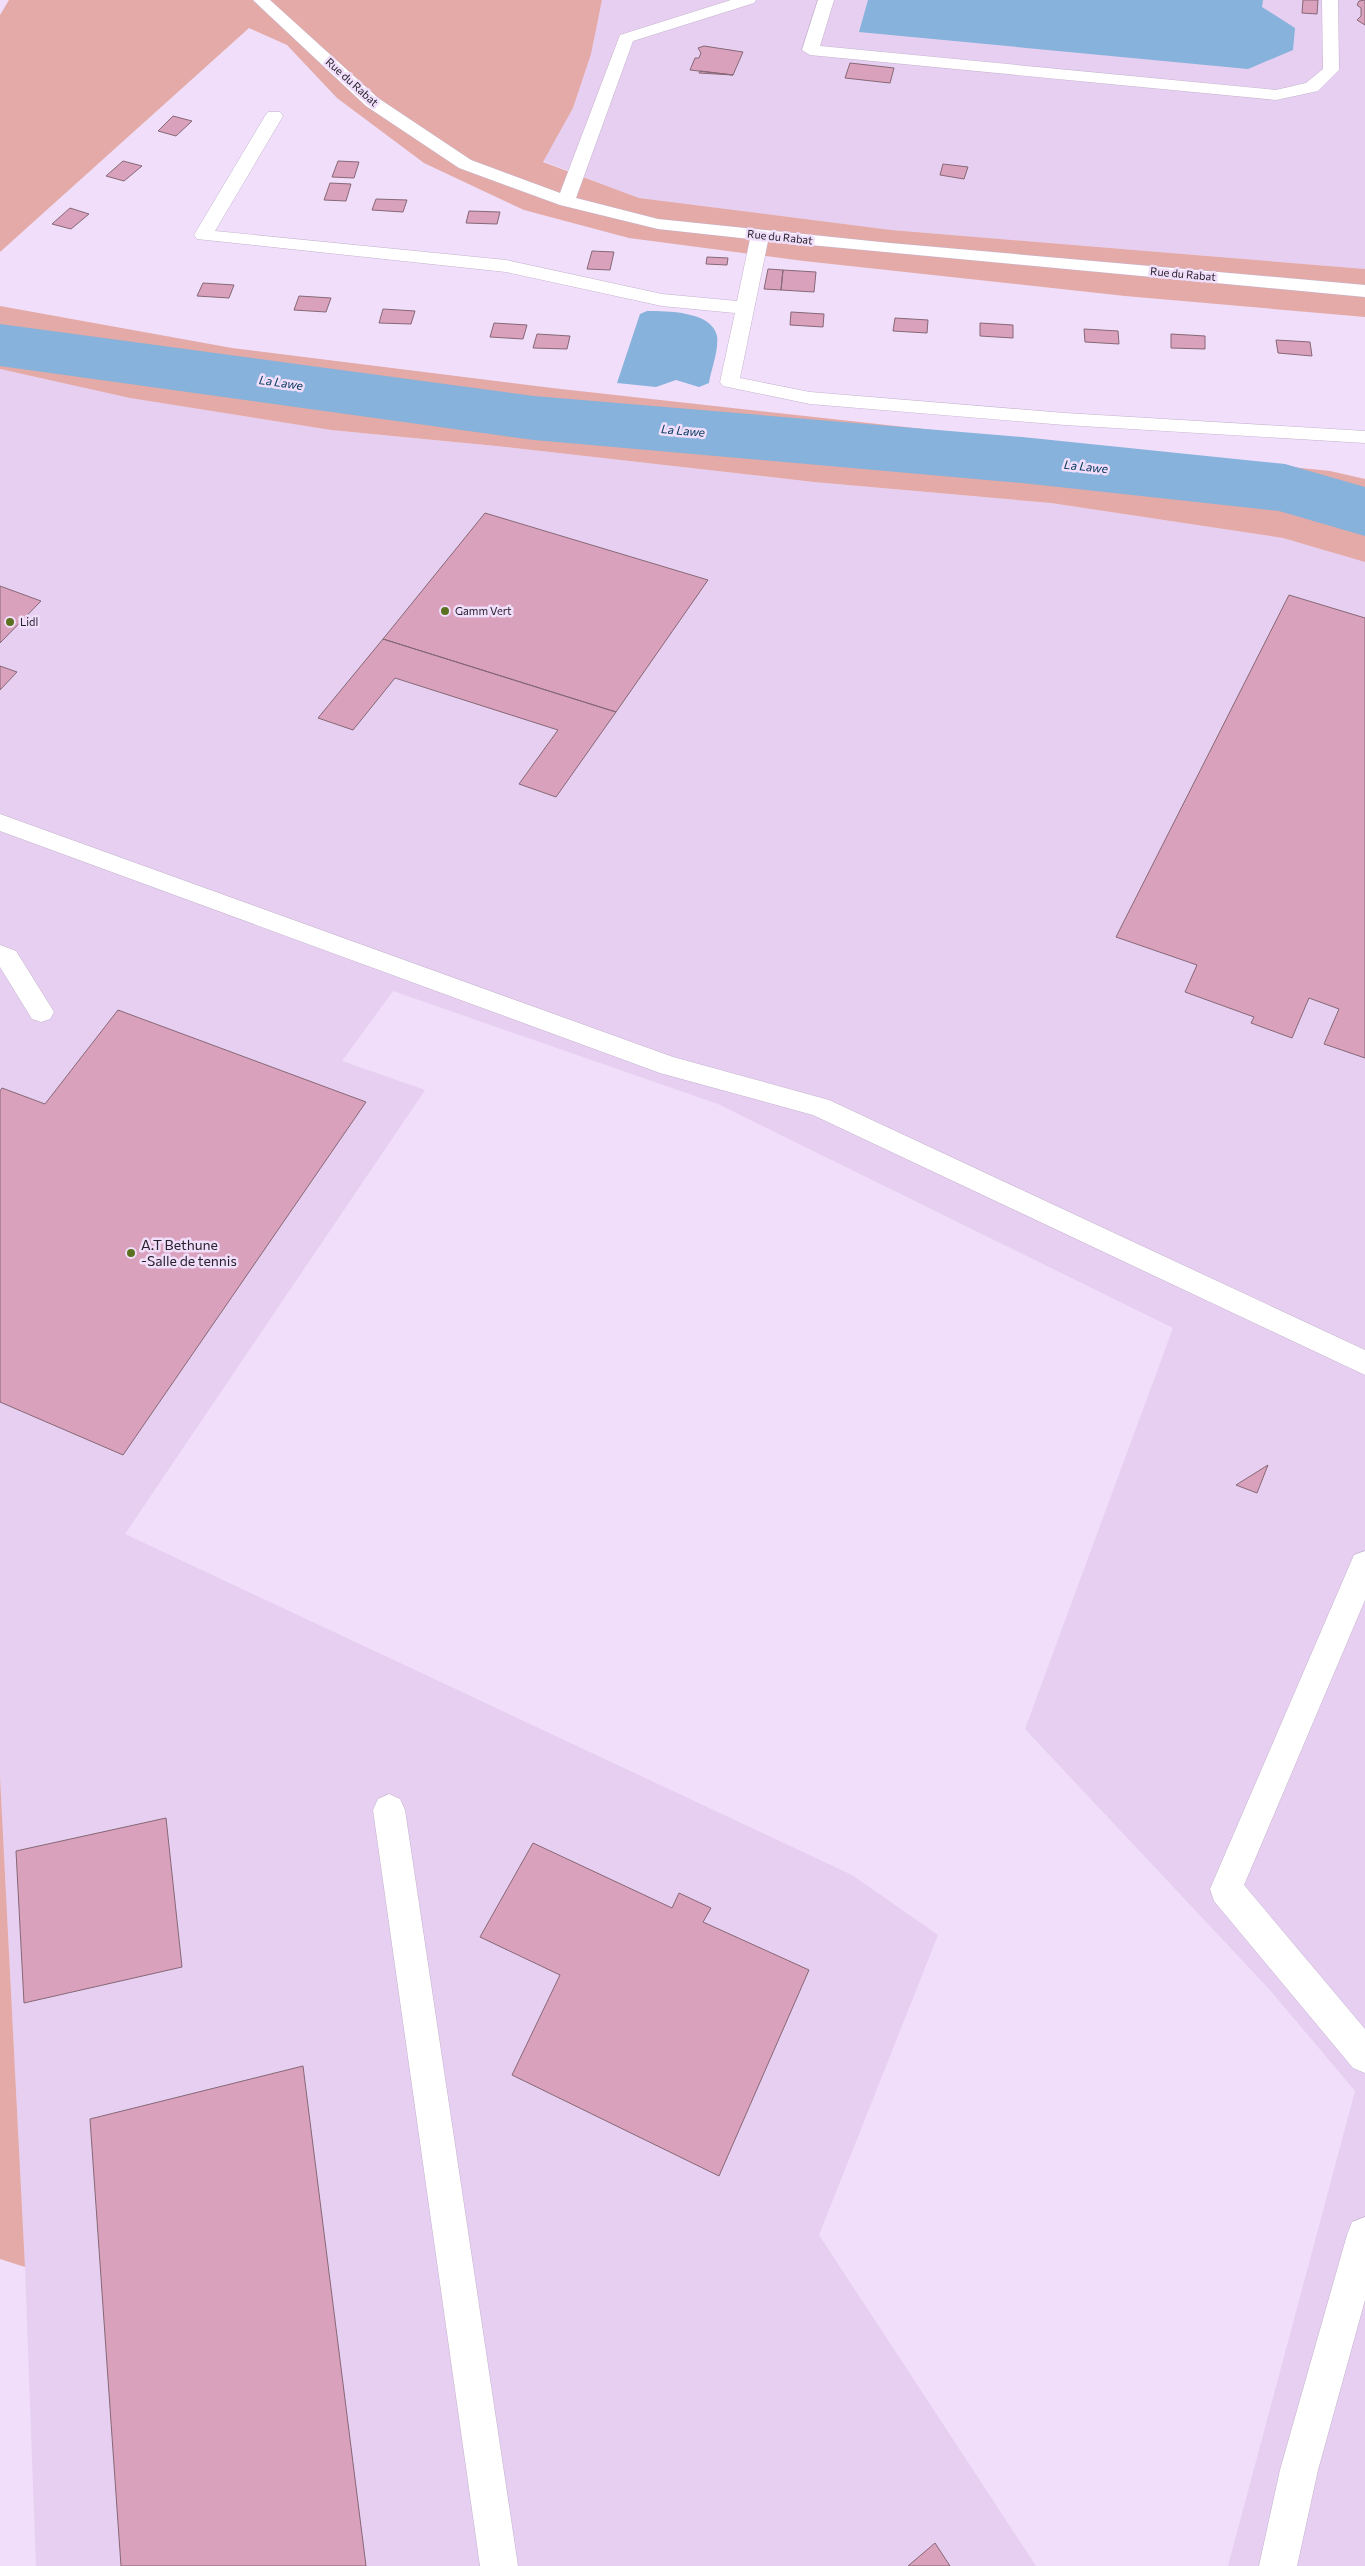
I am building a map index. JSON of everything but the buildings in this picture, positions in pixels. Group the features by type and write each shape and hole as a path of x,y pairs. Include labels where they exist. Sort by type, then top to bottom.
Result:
{"street":[{"name":"Rue du Rabat","path":"261,0 372,102 465,164 566,201 658,224 890,248 1365,290"},
{"path":"566,201 626,38 748,0"},
{"path":"826,0 810,50 1276,95 1312,87 1331,70 1330,0"},
{"path":"274,116 203,235 506,266 662,300 746,308"},
{"path":"760,234 730,382 830,399 1065,419 1365,437"},
{"path":"0,822 670,1066 820,1107 1365,1363"},
{"path":"0,954 7,958 41,1012"},
{"path":"1365,1565 1226,1889 1365,2056"},
{"path":"389,1810 499,2566"},
{"path":"1278,2566 1299,2470 1365,2235"}],"shaded area":[{"path":"9,0 602,0 591,54 573,108 543,162 639,198 891,230 1365,269 1365,317 1125,296 804,261 629,238 524,210 424,163 337,98 287,45 249,28 0,252 0,15"},
{"path":"602,0 1365,0 1365,269 891,230 639,198 543,161 573,108 591,54"},
{"path":"0,306 232,348 552,388 1330,471 1365,479 1365,562 1283,538 1051,503 814,482 496,446 331,430 130,398 0,369"},
{"path":"0,369 130,398 331,430 496,446 814,482 1051,503 1283,538 1365,562 1365,2566 1228,2566 1355,2091 1270,1990 1025,1729 1173,1328 718,1104 393,991 342,1061 425,1090 125,1534 852,1875 938,1935 819,2235 1036,2566 36,2566 25,2267 0,1776"},
{"path":"0,1776 25,2267 0,2259"}],"water":[{"path":"868,0 1263,0 1262,7 1295,28 1293,50 1248,69 859,32"},
{"path":"647,311 687,314 698,317 713,328 717,336 717,347 709,383 699,387 676,380 656,387 617,383 640,314"}],"waterway":[{"name":"La Lawe","path":"0,345 534,418 1022,460 1285,488 1365,512"}],"place":[{"name":"Gamm Vert","path":"445,611"},
{"name":"Lidl","path":"10,622"},
{"name":"A.T Bethune -Salle de tennis","path":"131,1253"}]}
